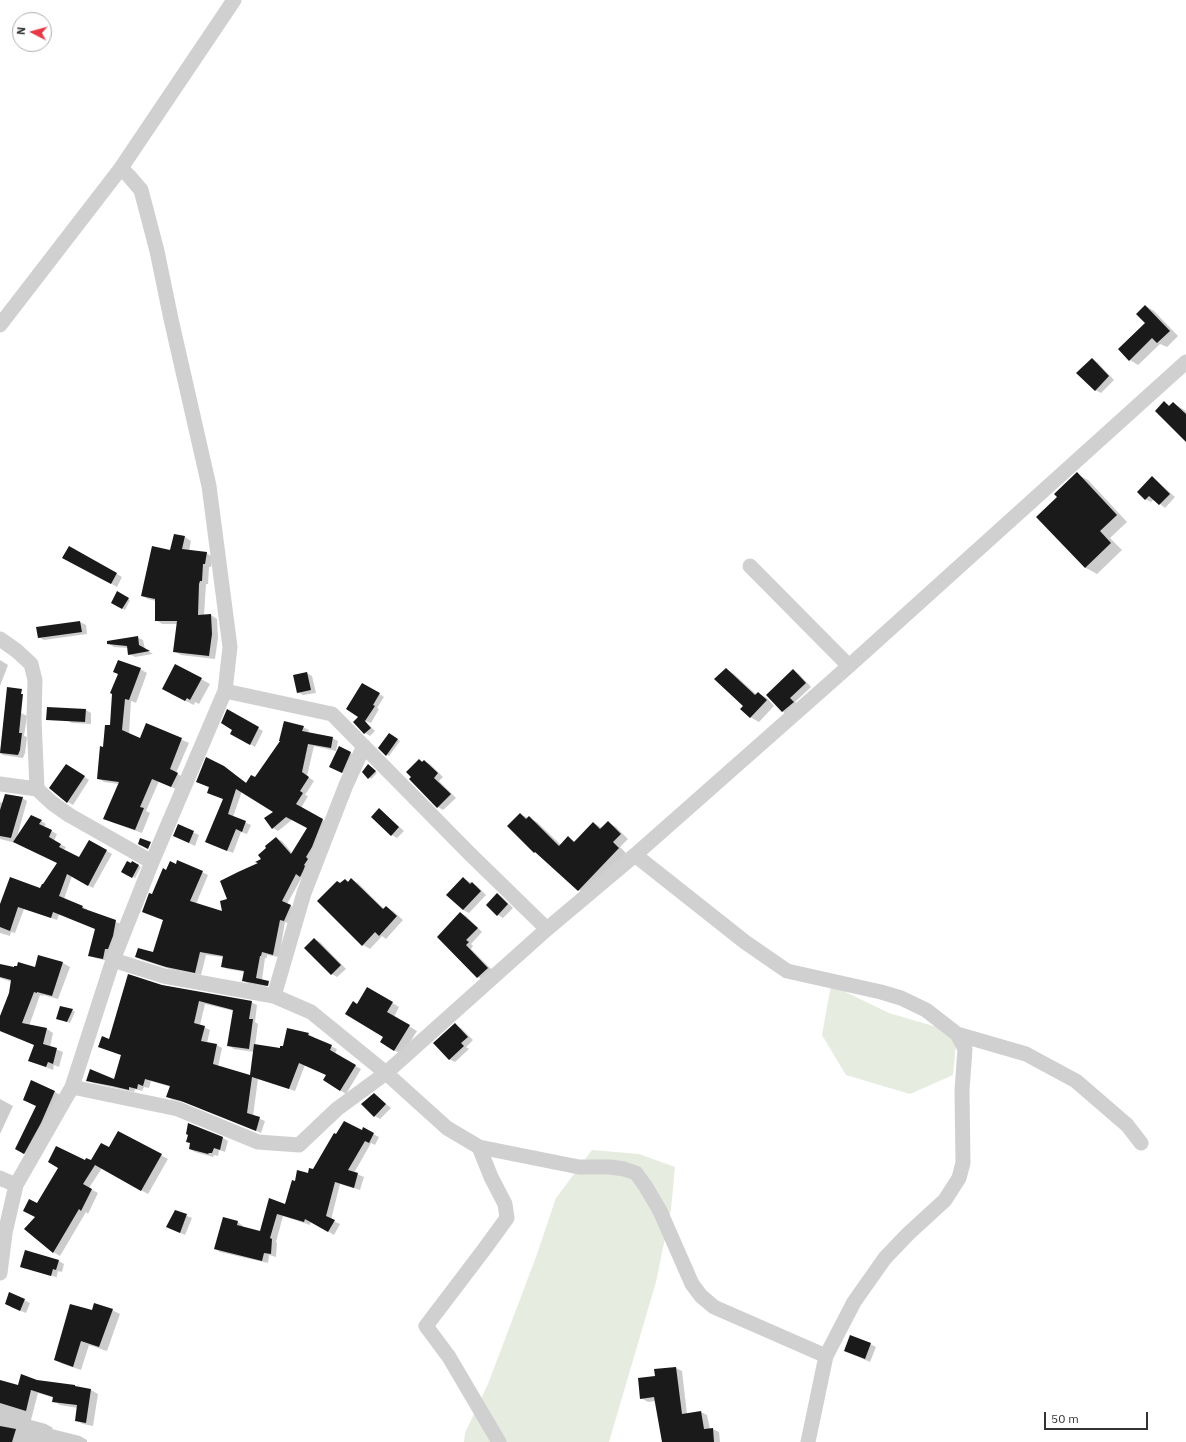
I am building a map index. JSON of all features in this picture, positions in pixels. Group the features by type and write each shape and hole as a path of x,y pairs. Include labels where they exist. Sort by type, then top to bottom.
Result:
{"street":[{"path":"0,325 121,168 234,0"},
{"path":"0,1273 5,1233 16,1185 72,1087 113,960 152,862 225,690 230,647 209,486 157,251 141,190 121,168"},
{"path":"72,1087 178,1110 258,1142 299,1144 337,1110 386,1073 547,929 635,855 849,666 1186,362"},
{"path":"750,566 849,666"},
{"path":"0,639 17,651 31,664 35,680 34,719 37,789"},
{"path":"225,690 332,714 547,929"},
{"path":"274,996 304,893 346,784 364,746"},
{"path":"0,784 37,789 52,803 69,814 152,862"},
{"path":"635,855 745,942 787,971 881,992 901,998 926,1010 957,1034 1026,1054 1076,1081 1127,1125 1141,1142"},
{"path":"113,960 164,976 274,996 311,1012 386,1073 447,1128 479,1147 580,1167 610,1167 636,1173 660,1211 692,1284 701,1296 714,1307 826,1356"},
{"path":"808,1442 826,1356 854,1302 885,1258 908,1234 945,1200 959,1178 963,1163 962,1090 965,1049 957,1034"},
{"path":"479,1147 491,1177 505,1204 507,1218 426,1326 449,1357 499,1442"},
{"path":"0,1178 16,1185"}],"shaded area":[{"path":"831,985 889,1013 957,1033 953,1075 910,1094 846,1075 822,1035"},
{"path":"592,1150 639,1154 675,1167 671,1209 656,1282 609,1442 464,1442 465,1433 488,1384 536,1257 556,1198"}],"building":[{"path":"1145,305 1170,331 1157,343 1152,338 1129,361 1118,349 1145,323 1136,314"},
{"path":"1092,358 1109,376 1095,391 1076,373"},
{"path":"1164,401 1169,406 1173,402 1186,414 1186,442 1155,411"},
{"path":"1077,472 1117,515 1100,531 1111,543 1085,568 1036,517 1057,497 1054,494"},
{"path":"1152,476 1170,494 1159,505 1149,496 1145,500 1137,492"},
{"path":"174,534 185,536 182,549 207,552 205,564 203,564 202,581 200,581 199,584 198,615 211,614 212,634 209,656 173,652 177,621 155,621 155,599 141,596 152,546 170,550"},
{"path":"69,546 117,573 111,584 62,558"},
{"path":"117,591 129,598 122,609 111,603"},
{"path":"80,621 82,632 38,638 36,627"},
{"path":"138,636 139,645 150,651 128,655 127,646 107,644 107,641"},
{"path":"118,660 141,668 129,700 125,699 122,730 140,738 146,723 182,738 170,769 178,773 171,787 152,779 140,807 144,808 135,830 103,819 119,782 97,779 100,746 103,747 105,725 110,725 112,694 110,693 118,674 113,672"},
{"path":"175,664 202,678 190,700 187,698 185,701 162,689"},
{"path":"726,668 755,695 758,692 767,700 750,718 740,709 743,706 714,679"},
{"path":"793,669 806,683 790,698 794,702 782,712 766,695"},
{"path":"307,672 311,690 297,693 293,675"},
{"path":"362,683 380,693 373,705 375,706 365,721 364,720 371,728 364,734 353,722 358,717 346,709"},
{"path":"7,687 22,689 21,694 23,694 19,733 22,733 18,755 0,753"},
{"path":"47,707 86,709 85,722 46,720"},
{"path":"227,709 259,727 250,745 230,734 232,730 221,723"},
{"path":"284,721 304,726 302,731 333,737 331,748 308,744 302,772 309,777 300,791 303,793 296,804 323,819 312,847 306,857 308,859 304,865 305,866 300,877 296,874 282,901 291,905 284,921 280,920 273,955 262,952 260,956 256,978 269,981 268,986 242,981 244,971 221,967 223,956 200,952 195,973 166,967 135,957 138,948 153,952 163,920 142,912 149,893 152,894 163,868 166,870 170,861 176,864 177,860 203,871 190,901 222,911 220,901 227,899 220,881 258,863 255,862 261,859 258,855 266,848 265,846 276,837 291,854 307,828 286,817 272,829 264,818 273,812 236,789 228,814 246,821 242,832 236,829 227,851 205,842 223,799 207,793 209,787 196,782 206,757 224,766 246,783 251,775 255,777 280,741"},
{"path":"389,733 398,739 386,756 378,748"},
{"path":"339,746 351,752 342,773 329,767"},
{"path":"419,759 422,762 424,760 438,773 434,778 451,794 437,808 409,779 411,777 406,772"},
{"path":"66,764 85,776 67,803 49,788"},
{"path":"368,764 376,771 368,779 362,772"},
{"path":"5,794 23,797 11,838 0,836 0,810"},
{"path":"379,808 399,827 391,836 371,817"},
{"path":"520,813 526,819 529,816 559,846 568,836 574,842 593,822 600,829 608,821 621,834 613,842 619,848 578,891 535,852 534,853 507,826"},
{"path":"31,815 42,820 39,824 52,830 49,837 61,844 59,847 79,857 89,840 107,850 88,886 67,874 59,896 83,906 82,908 116,920 113,936 108,949 105,949 103,959 88,956 95,929 53,912 51,918 18,907 10,931 0,927 0,904 10,877 40,888 57,863 13,842"},
{"path":"178,824 194,831 189,843 173,836"},
{"path":"140,838 151,842 148,849 138,844"},
{"path":"127,861 131,863 132,861 139,865 132,878 121,872"},
{"path":"463,877 470,884 472,882 481,891 463,910 446,895"},
{"path":"351,878 383,909 386,906 397,916 379,936 375,932 362,946 317,901 337,881 340,883 345,879 348,882"},
{"path":"497,893 508,904 497,916 486,905"},
{"path":"460,912 478,928 466,940 469,942 466,945 488,968 477,978 437,937"},
{"path":"314,938 341,965 331,975 304,948"},
{"path":"38,955 63,962 52,996 34,992 22,1023 47,1028 43,1044 57,1048 53,1064 48,1062 46,1067 28,1061 34,1045 0,1031 0,1016 9,993 11,980 0,977 0,964 14,967 17,966 18,962 35,967"},
{"path":"128,974 162,985 252,1001 249,1019 253,1019 249,1049 227,1046 233,1010 199,1001 194,1023 205,1026 201,1041 217,1044 213,1064 250,1075 254,1044 280,1048 280,1046 283,1046 287,1028 309,1033 308,1035 332,1045 330,1050 356,1065 340,1091 323,1080 326,1075 299,1063 289,1089 252,1077 247,1113 260,1117 256,1131 181,1101 166,1097 170,1086 145,1079 143,1086 138,1084 137,1089 129,1087 129,1090 86,1081 90,1069 114,1079 121,1055 98,1047 102,1036 109,1039"},
{"path":"367,987 393,1002 387,1012 410,1025 394,1051 380,1042 383,1037 345,1014 353,1001 357,1004"},
{"path":"60,1006 73,1009 67,1022 56,1019"},
{"path":"455,1023 468,1037 461,1043 464,1046 449,1060 433,1043"},
{"path":"31,1080 55,1091 41,1123 24,1154 15,1149 36,1106 23,1100"},
{"path":"374,1093 386,1104 374,1117 361,1104"},
{"path":"344,1121 362,1130 363,1127 374,1133 369,1143 365,1141 348,1170 358,1173 354,1188 335,1182 326,1216 335,1220 328,1232 305,1219 304,1222 277,1214 270,1238 272,1239 271,1254 264,1253 262,1261 214,1249 223,1217 238,1221 237,1225 260,1231 269,1198 285,1204 292,1180 295,1181 297,1170 308,1173 309,1168 313,1169 334,1133 336,1134"},
{"path":"188,1123 223,1137 220,1150 214,1148 212,1153 208,1154 189,1149 190,1143 186,1142 188,1135 186,1134"},
{"path":"118,1131 162,1154 141,1191 95,1165 83,1184 92,1189 81,1211 79,1209 53,1253 24,1229 35,1217 23,1211 29,1199 37,1203 58,1168 48,1162 56,1146 85,1160 86,1158 91,1160 101,1143 109,1147"},
{"path":"175,1210 187,1214 180,1233 166,1227"},
{"path":"25,1250 59,1260 56,1270 53,1269 51,1276 20,1267"},
{"path":"9,1292 25,1299 20,1311 5,1304"},
{"path":"94,1303 113,1309 99,1347 81,1341 73,1367 54,1360 70,1304 92,1310"},
{"path":"850,1335 871,1343 865,1359 844,1351"},
{"path":"676,1367 682,1414 701,1411 704,1429 713,1428 714,1442 662,1442 654,1397 640,1399 638,1378 655,1376 654,1369"},
{"path":"21,1374 37,1380 75,1385 91,1389 86,1423 75,1421 77,1405 52,1402 53,1397 31,1390 26,1411 0,1403 0,1380 18,1385"},
{"path":"0,1426 16,1429 12,1442 0,1442"}]}
